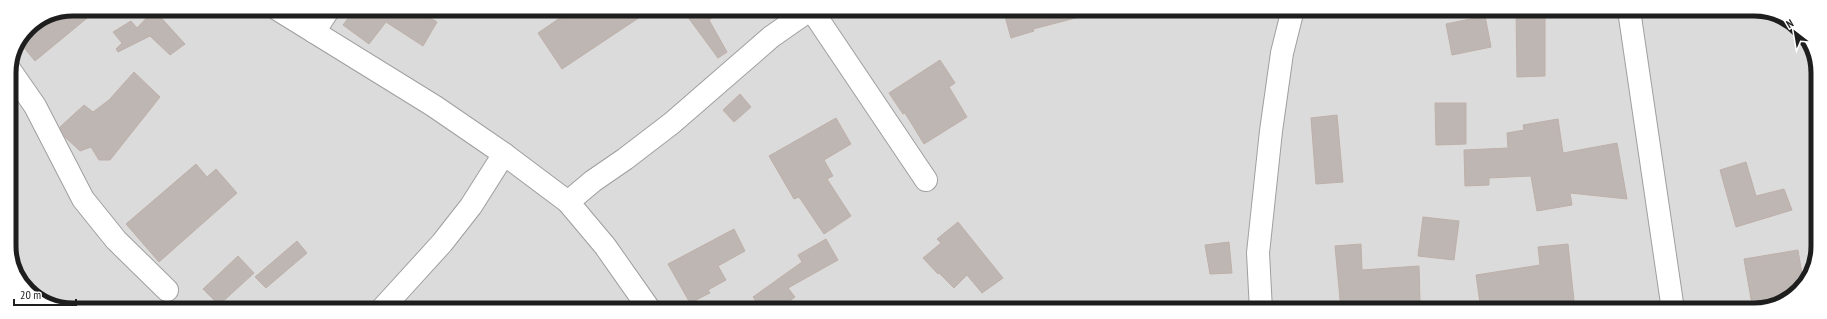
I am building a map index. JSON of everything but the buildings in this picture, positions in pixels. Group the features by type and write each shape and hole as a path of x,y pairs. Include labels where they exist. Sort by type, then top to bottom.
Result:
{"street":[{"path":"289,16 434,106 504,154 568,202 605,246 645,303"},
{"path":"314,32 324,16"},
{"path":"568,202 672,123 771,37 801,16"},
{"path":"816,16 926,180"},
{"path":"1261,303 1258,253 1265,184 1282,53 1291,16"},
{"path":"1631,16 1672,303"},
{"path":"16,79 35,106 82,199 116,240 167,290"},
{"path":"387,303 442,242 471,206 504,154"}],"shaded area":[{"path":"1761,16 1776,20 1791,30 1799,38 1810,62 1811,253 1805,271 1799,281 1791,289 1776,299 1754,303 66,303 48,297 38,291 28,281 19,264 16,246 17,62 20,51 33,33 51,20 62,17"}]}
